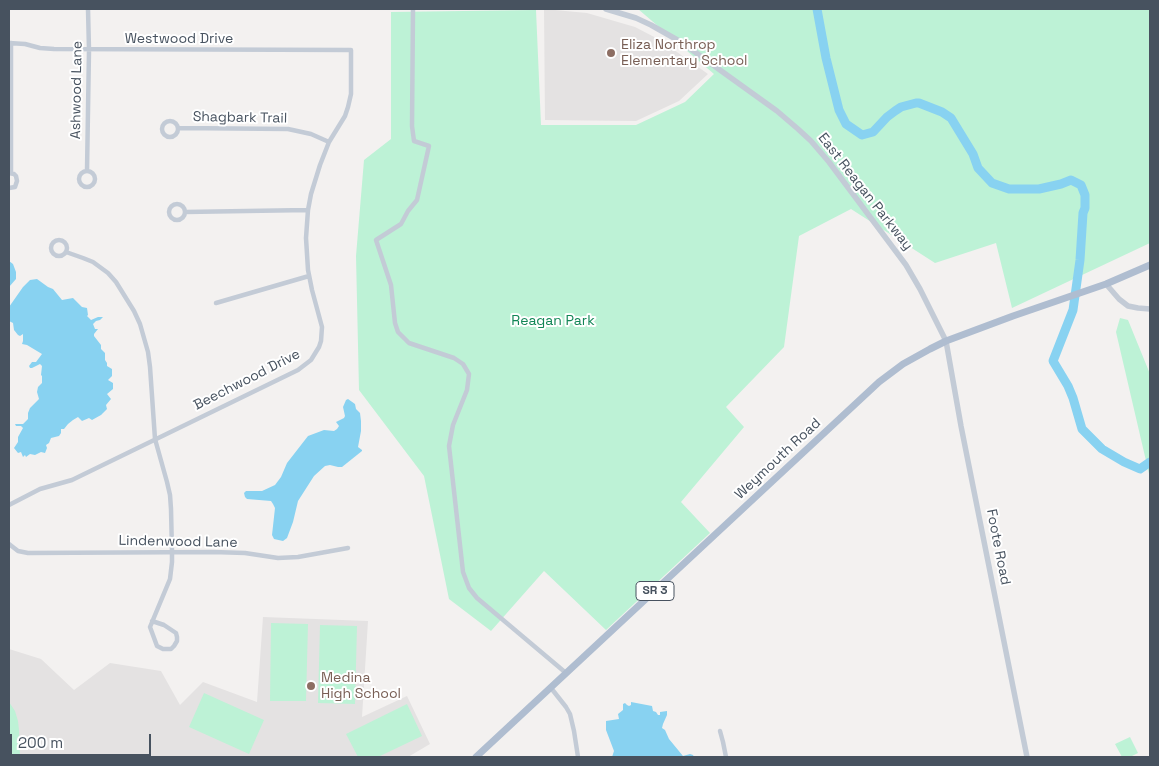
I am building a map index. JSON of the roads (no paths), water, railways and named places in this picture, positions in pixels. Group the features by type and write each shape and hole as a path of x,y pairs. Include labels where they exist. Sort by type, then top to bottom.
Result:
{"main road":[{"name":"Weymouth Road","path":"476,757 879,382 910,360 946,341 1089,291 1150,265"}],"street":[{"name":"Ashwood Lane","path":"87,171 88,9"},
{"path":"413,9 412,126 414,141 429,146 417,200 401,224 376,240 391,285 395,304 395,323 398,332 410,343 454,358 463,364 468,371 467,390 453,425 449,446 463,572 469,588 477,598 566,673"},
{"name":"East Reagan Parkway","path":"606,9 644,22 681,42 788,120 811,141 829,162 906,265 946,341"},
{"name":"Westwood Drive","path":"10,43 47,49 89,50 351,50"},
{"path":"9,188 15,187 18,181 16,176 10,173 10,43"},
{"name":"Beechwood Drive","path":"9,504 40,489 72,480 298,370 311,360 319,348 322,327 309,276 306,238 308,210 315,180 351,97 351,50"},
{"name":"Shagbark Trail","path":"178,128 278,128 300,131 330,142"},
{"path":"185,212 308,210"},
{"path":"66,252 93,262 108,273 122,289 134,311 148,352 155,439 170,495 172,552 170,579 152,621 150,627 156,646 171,649 176,641 176,632 152,621"},
{"path":"216,303 309,276"},
{"path":"1106,284 1128,306 1150,309"},
{"name":"Foote Road","path":"946,341 961,426 1027,757"},
{"name":"Lindenwood Lane","path":"9,544 18,551 24,552 227,552 289,558 348,548"},
{"path":"551,688 570,714 578,757"},
{"path":"720,732 726,757"}],"water":[{"path":"9,261 13,264 16,279 9,287"},
{"path":"37,279 53,289 62,300 73,298 82,307 87,308 87,316 91,320 103,317 93,324 95,329 98,329 94,336 105,353 107,366 112,369 112,376 108,380 113,383 113,389 107,394 111,399 106,405 107,409 101,415 92,420 89,418 82,421 78,417 64,429 61,429 59,436 51,438 46,445 45,453 30,454 23,457 21,452 18,453 14,448 23,428 15,424 23,424 28,419 30,408 39,399 37,392 38,387 42,383 42,366 40,364 30,368 29,366 32,362 36,362 42,354 22,344 23,334 18,335 14,330 13,323 9,321 9,307 30,280"},
{"path":"348,399 355,404 356,409 360,413 361,431 358,447 362,451 342,467 325,466 314,476 298,501 287,538 283,541 274,539 272,535 275,508 273,504 271,501 247,499 244,493 246,491 262,491 275,485 287,463 308,436 324,430 334,431 337,429 339,426 336,422 344,418 343,407"},
{"path":"631,702 652,706 653,711 658,715 660,715 660,712 667,711 662,728 683,756 690,754 694,757 612,757 614,751 606,730 606,721 619,719 618,714 623,710 623,704 625,703 629,706"}],"waterway":[{"path":"817,9 826,58 839,110 846,124 862,135 873,132 887,117 901,107 919,103 942,112 951,118 973,154 978,168 992,183 1009,189 1039,189 1071,180 1081,185 1085,195 1085,208 1073,310 1053,361 1068,386 1082,429 1102,449 1124,462 1140,469 1150,462"}],"place":[{"name":"Eliza Northrop Elementary School","path":"611,53"},
{"name":"Medina High School","path":"311,686"}],"park label":[{"name":"Reagan Park","path":"553,321"}]}
